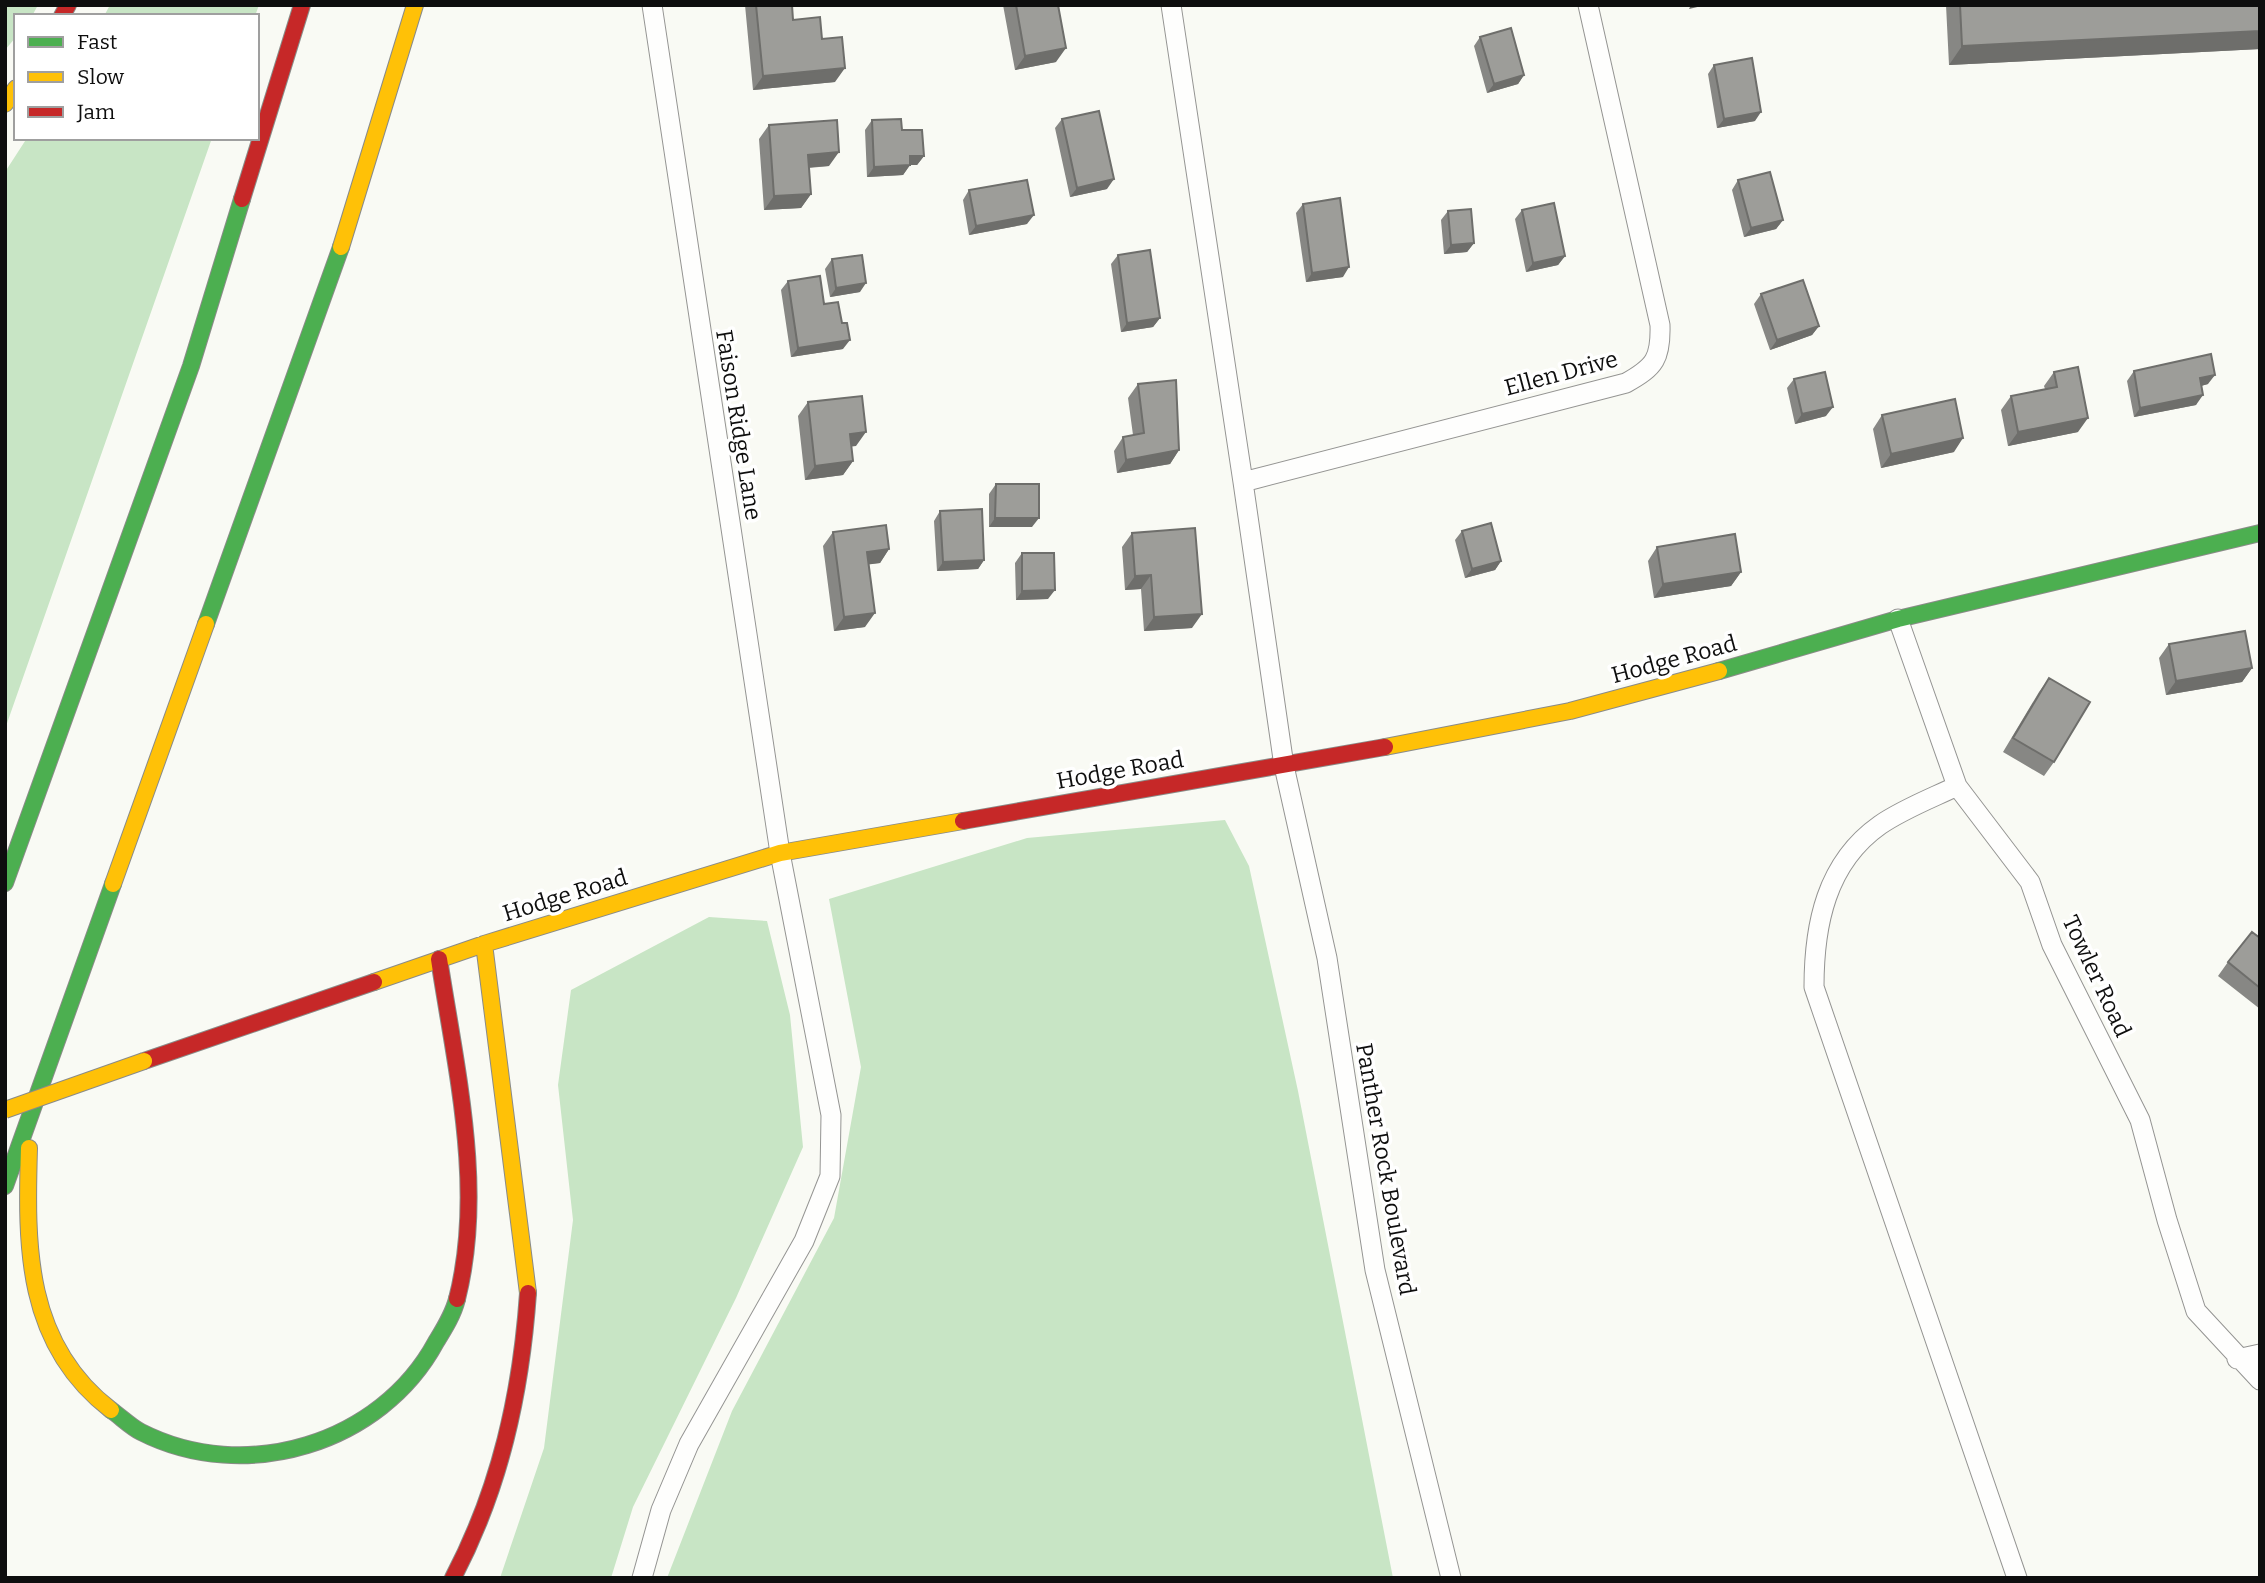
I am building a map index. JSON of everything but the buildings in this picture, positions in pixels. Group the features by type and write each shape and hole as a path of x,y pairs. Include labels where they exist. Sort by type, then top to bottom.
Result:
{"main road":[{"path":"5,883 191,366 302,5"},
{"path":"5,1186 339,253 415,5"},
{"name":"Hodge Road","path":"5,1110 484,944 780,853 1284,766 1570,710 1660,688 1898,619 2260,533"},
{"path":"453,1578 481,1518 500,1467 519,1394 528,1310 527,1272 484,944"},
{"path":"30,1114 27,1203 35,1296 51,1337 75,1375 103,1405 136,1428 172,1445 208,1454 247,1459 288,1455 332,1441 365,1423 422,1370 441,1341 456,1306 465,1263 468,1201 457,1082 439,959"}],"street":[{"name":"Faison Ridge Lane","path":"642,1578 661,1510 689,1444 804,1241 830,1176 831,1115 780,853 652,5"},
{"path":"1171,5 1284,766"},
{"name":"Ellen Drive","path":"1243,482 1626,383 1647,371 1661,350 1660,325 1588,5"},
{"name":"Towler Road","path":"1898,619 1957,786 2030,882 2052,945 2140,1119 2166,1220 2196,1311 2237,1359 2260,1380"},
{"name":"Panther Rock Boulevard","path":"1284,766 1327,958 1376,1270 1451,1578"},
{"path":"1957,786 1880,825 1843,859 1822,906 1814,952 1814,987 2017,1578"},
{"path":"2237,1359 2260,1354"}],"green space":[{"path":"5,5 38,5 33,14 14,14 14,39 5,50"},
{"path":"110,5 259,5 256,14 105,14"},
{"path":"26,140 211,140 5,729 5,172"},
{"path":"1225,820 1249,866 1298,1091 1393,1578 667,1578 732,1411 834,1218 861,1067 829,899 1027,838"},
{"path":"709,917 767,921 790,1015 803,1147 736,1298 633,1507 611,1578 500,1578 544,1448 573,1220 558,1085 571,990"}],"traffic: fast":[{"path":"5,883 191,366 242,199"},
{"path":"206,624 341,247"},
{"path":"1719,671 1898,619 2260,533"},
{"path":"5,1186 113,884"},
{"path":"111,1410 141,1432 181,1448 223,1455 266,1454 307,1445 346,1429 381,1407 412,1377 445,1327 457,1299"}],"traffic: slow":[{"path":"341,247 415,5"},
{"path":"5,104 14,91"},
{"path":"113,884 206,624"},
{"path":"1385,747 1570,711 1719,671"},
{"path":"374,982 484,944 780,853 963,821"},
{"path":"484,944 528,1293"},
{"path":"5,1110 144,1061"},
{"path":"29,1148 28,1221 31,1257 46,1324 61,1355 83,1384 111,1410"}],"traffic: jam":[{"path":"63,14 68,5"},
{"path":"242,199 302,5"},
{"path":"963,821 1385,747"},
{"path":"439,959 460,1086 468,1172 465,1257 457,1299"},
{"path":"144,1061 374,982"},
{"path":"453,1578 484,1510 496,1475 514,1404 528,1293"}]}
